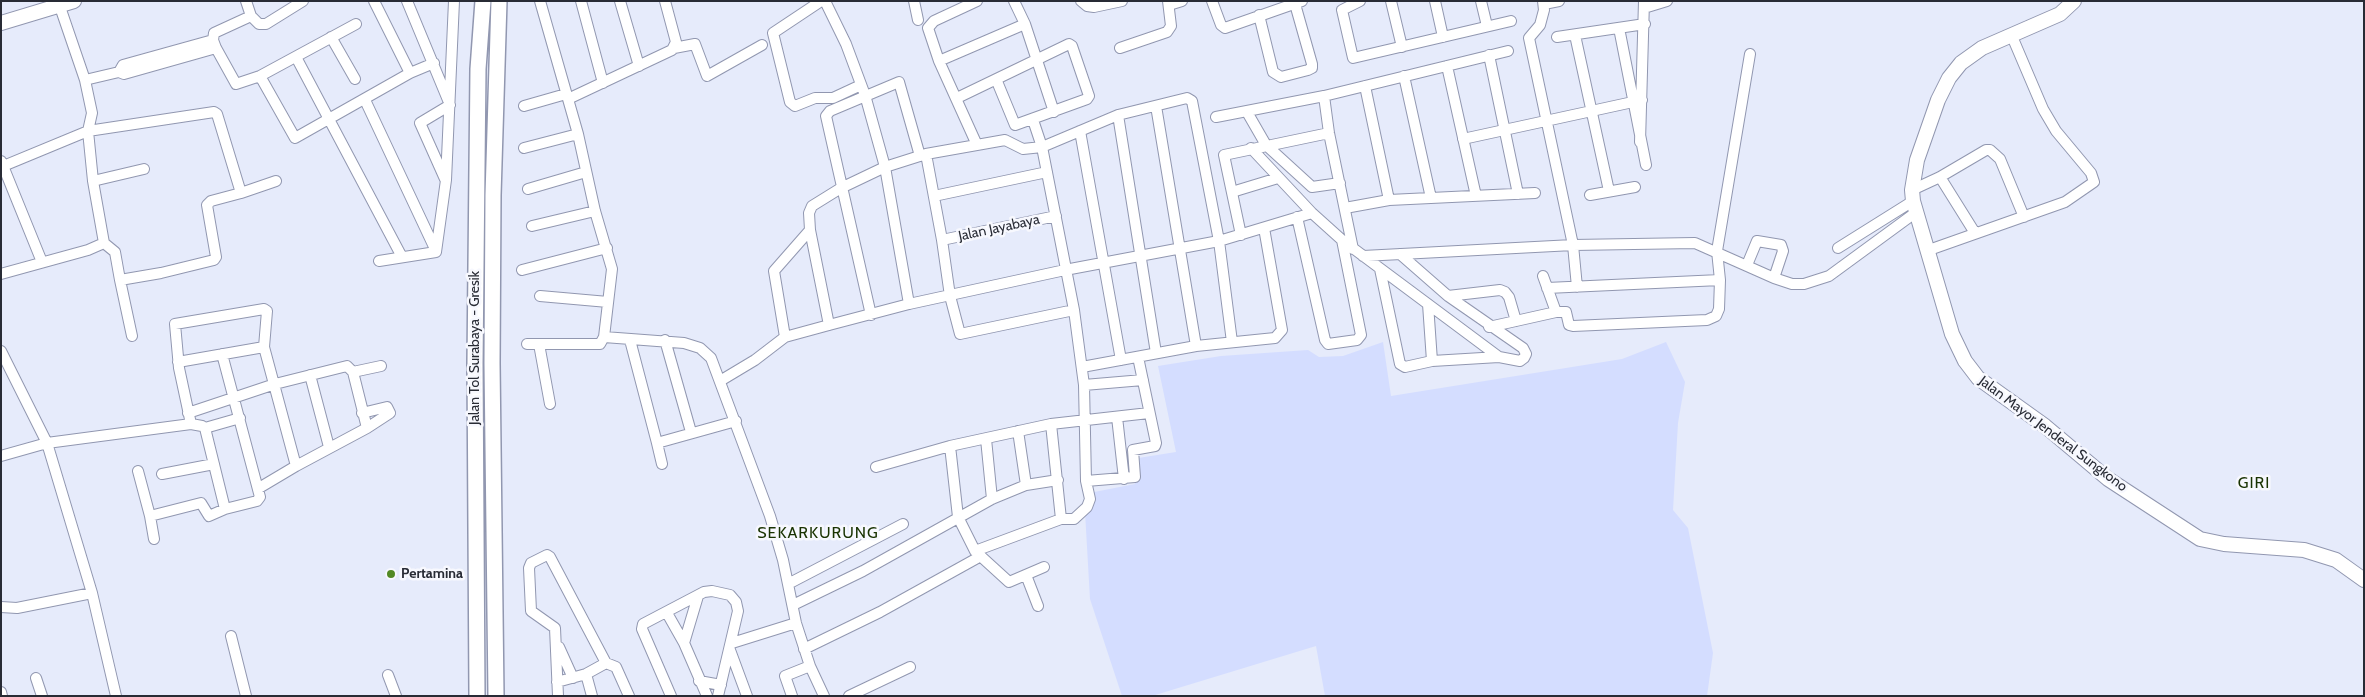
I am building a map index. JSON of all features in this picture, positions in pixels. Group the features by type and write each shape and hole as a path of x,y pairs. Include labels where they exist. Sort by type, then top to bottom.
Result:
{"highway":[{"name":"Jalan Tol Surabaya - Gresik","path":"477,696 474,363 478,69 482,1"},
{"name":"Jalan Tol Surabaya - Gresik","path":"496,696 492,364 493,195 499,1"}],"main road":[{"path":"1,23 59,3 74,1"},
{"name":"Jalan Mayor Jenderal Sungkono","path":"2074,1 2060,14 2042,24 2011,34 1982,48 1962,63 1949,78 1925,133 1917,160 1913,201 1929,250 1952,334 1965,361 1978,378 2045,426 2108,479 2200,539 2224,544 2304,550 2336,560 2364,580"}],"street":[{"path":"246,1 251,16 259,24 266,24 303,1"},
{"path":"407,1 450,104"},
{"path":"436,252 446,180 454,1"},
{"path":"528,344 598,345 602,343 612,269 595,211 578,134 540,1"},
{"path":"581,1 603,83"},
{"path":"620,1 639,66"},
{"path":"665,1 676,42 674,48"},
{"path":"909,304 885,167 863,90 846,44 823,1 774,33 790,102 795,106 816,98 833,98 863,90 899,82 923,155 934,196 950,296 958,331 963,335 1074,310"},
{"path":"914,1 918,20"},
{"path":"977,1 934,21 929,26 940,61 977,145"},
{"path":"1014,1 1024,24 1054,112"},
{"path":"1081,1 1087,6 1094,7 1122,1"},
{"path":"1120,48 1167,32 1171,26 1169,3 1182,1"},
{"path":"1212,1 1223,27 1259,15 1299,2 1312,68 1281,76 1273,72 1259,15"},
{"path":"1360,1 1342,10 1354,58 1511,21"},
{"path":"1391,1 1402,47"},
{"path":"1436,1 1443,37"},
{"path":"1481,1 1487,26"},
{"path":"1560,1 1543,2 1540,25 1529,38 1573,245 1577,287"},
{"path":"1637,101 1645,24 1644,4 1667,1"},
{"path":"59,3 85,80 92,112 88,131 93,181 104,243 114,252 132,336"},
{"path":"378,3 410,74"},
{"path":"251,16 214,33 214,44 236,84 260,76 356,24"},
{"path":"940,61 1024,24"},
{"path":"1557,37 1645,24"},
{"path":"1619,28 1637,101 1640,142 1646,165"},
{"path":"1575,34 1609,192"},
{"path":"1929,250 2065,202 2094,182 2090,173 2056,131 2043,109 2011,34"},
{"path":"331,37 355,79"},
{"path":"85,80 115,72 124,74 174,55 214,44"},
{"path":"524,106 567,97 603,83 674,48 695,44 707,76 762,45"},
{"path":"957,98 996,79 1070,44 1089,94 1087,100 1017,125 1013,124 996,79"},
{"path":"1216,118 1324,96 1508,51"},
{"path":"1489,326 1556,312 1566,312 1569,325 1572,326 1707,320 1716,316 1719,309 1720,280 1717,251 1750,54"},
{"path":"1489,55 1518,194"},
{"path":"296,57 402,257"},
{"path":"260,76 293,138 297,138 410,74 434,63"},
{"path":"1447,66 1476,196"},
{"path":"1404,76 1431,198"},
{"path":"1366,86 1390,200"},
{"path":"863,90 830,111 826,116 871,314"},
{"path":"1324,96 1329,133 1353,249"},
{"path":"829,325 810,230 809,214 812,206 841,188 885,167 923,155 1005,140 1023,149 1042,147 1118,115 1187,98 1192,101 1219,240 1232,342"},
{"path":"365,100 436,252"},
{"path":"1463,139 1637,101"},
{"path":"446,180 420,123 450,104"},
{"path":"1156,106 1196,346"},
{"path":"42,262 2,165 88,131 214,112 219,118 241,193"},
{"path":"1247,112 1266,145 1314,188 1340,183"},
{"path":"1118,115 1156,353"},
{"path":"804,649 880,612 978,553 1061,519 1074,519 1087,507 1090,499 1086,481 1086,421 1082,367 1074,310 1056,216 1042,147 1033,120"},
{"path":"1080,131 1105,262 1120,360"},
{"path":"1241,235 1224,155 1329,133"},
{"path":"524,148 578,134"},
{"path":"1251,148 1312,213 1342,240 1499,357"},
{"path":"1363,256 1573,245 1695,243 1717,251 1774,278 1792,284 1804,284 1829,276 1940,177 1986,150 1990,150 2000,159 2024,217"},
{"path":"93,181 144,169"},
{"path":"528,189 586,172"},
{"path":"934,196 1047,172"},
{"path":"1940,177 1975,233"},
{"path":"1232,192 1278,178"},
{"path":"120,280 214,260 217,253 208,205 211,201 276,181"},
{"path":"1590,195 1635,187"},
{"path":"1345,208 1390,200 1535,193"},
{"path":"1838,248 1913,201"},
{"path":"532,226 595,211"},
{"path":"720,381 755,360 785,337 909,304 1065,270 1241,235 1312,213"},
{"name":"Jalan Jayabaya","path":"942,240 1056,216"},
{"path":"1298,217 1325,340 1328,344 1357,340 1361,336 1342,240"},
{"path":"1082,367 1196,346 1275,338 1282,330 1264,228"},
{"path":"785,337 774,271 776,266 810,230"},
{"path":"1747,265 1757,241 1781,246 1783,251 1774,278"},
{"path":"1,274 88,250 104,243"},
{"path":"522,270 607,248"},
{"path":"379,261 436,252"},
{"path":"1380,269 1400,364 1405,367 1432,361 1499,357 1520,361 1524,358 1526,354 1523,348 1448,296 1400,254"},
{"path":"1543,276 1556,312"},
{"path":"1547,288 1720,280"},
{"path":"1448,296 1500,290 1509,297 1516,321"},
{"path":"540,296 608,302"},
{"path":"1428,304 1432,361"},
{"path":"191,424 178,362 175,324 264,309 266,311 264,347 296,466"},
{"path":"604,337 630,340 665,340 700,348 711,358 770,516 796,623 810,666 824,696"},
{"path":"630,340 662,464"},
{"path":"665,340 692,432"},
{"path":"539,344 550,404"},
{"path":"178,362 264,347"},
{"path":"1,351 47,443 92,593 116,696"},
{"path":"150,516 201,503 208,516 225,509 257,501 260,497 235,397 222,354"},
{"path":"1086,481 1132,478 1136,474 1133,450 1155,446 1156,443 1138,357"},
{"path":"188,413 275,384 347,366 353,372 367,428"},
{"path":"353,372 380,366"},
{"path":"310,375 330,447"},
{"path":"1084,385 1143,380"},
{"path":"258,488 367,428 390,413 386,407 362,413"},
{"path":"876,467 950,446 1051,424 1149,413"},
{"path":"1117,417 1124,479"},
{"path":"1,456 47,443 191,424 205,428 240,418"},
{"path":"657,443 736,421"},
{"path":"1051,424 1061,519"},
{"path":"205,428 225,509"},
{"path":"1018,431 1026,485"},
{"path":"986,439 992,499"},
{"path":"950,446 958,516 978,553 1009,582 1044,566"},
{"path":"162,474 214,464"},
{"path":"138,471 154,539"},
{"path":"793,605 863,571 958,516 992,499 1026,485 1058,480"},
{"path":"788,584 903,524"},
{"path":"558,696 557,643 554,626 531,611 529,565 547,555 550,557 606,663 616,667 629,696"},
{"path":"1026,575 1038,606"},
{"path":"675,694 642,626 698,596 712,591 730,596 736,602 738,611 718,696"},
{"path":"1,607 17,608 92,593"},
{"path":"684,643 698,596"},
{"path":"667,612 684,643 707,696"},
{"path":"731,646 796,623"},
{"path":"231,636 246,696"},
{"path":"557,643 574,678"},
{"path":"731,646 747,696"},
{"path":"557,682 586,674 606,663"},
{"path":"792,696 784,680 785,676 810,666"},
{"path":"849,696 910,667"},
{"path":"586,674 592,696"},
{"path":"388,675 396,696"},
{"path":"36,678 42,696"},
{"path":"699,681 721,685"}],"shaded area":[{"path":"1383,342 1391,396 1622,359 1666,342 1685,382 1678,423 1673,510 1688,528 1713,653 1707,696 1325,696 1316,646 1152,696 1122,696 1090,599 1084,494 1135,484 1132,459 1176,452 1158,366 1221,356 1308,350 1319,357 1343,356"}],"place":[{"name":"Pertamina","path":"391,574"}],"district":[{"name":"GIRI","path":"2254,483"},
{"name":"SEKARKURUNG","path":"818,533"}]}
